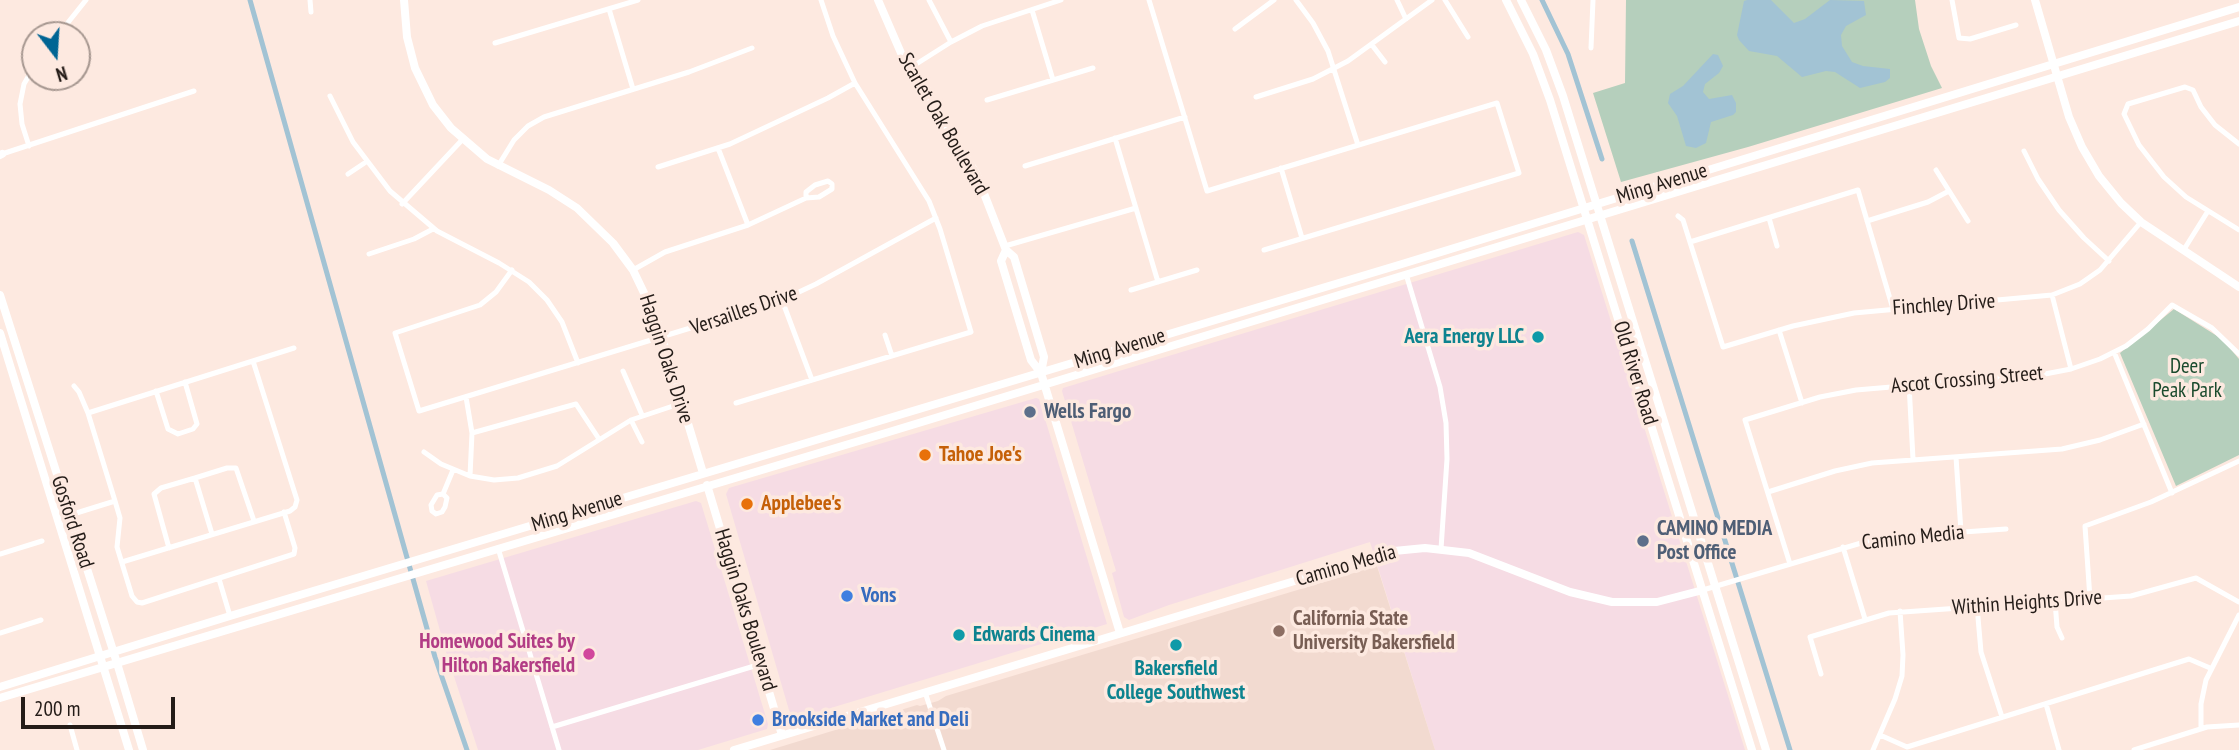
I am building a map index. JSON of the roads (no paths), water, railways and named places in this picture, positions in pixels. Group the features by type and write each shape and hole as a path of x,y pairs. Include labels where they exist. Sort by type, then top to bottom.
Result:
{"main road":[{"name":"Haggin Oaks Drive","path":"404,0 407,37 419,80 438,112 462,139 498,166 549,190 577,208 613,243 633,270 650,303 703,473"},
{"name":"Scarlet Oak Boulevard","path":"878,0 892,35 910,68 976,173 1005,248 1014,257 1044,356 1041,373"},
{"name":"Old River Road","path":"1506,0 1542,77 1752,750"},
{"name":"Old River Road","path":"1521,0 1555,73 1598,203 1766,750"},
{"path":"2035,0 2075,132 2090,162 2114,195 2141,222 2239,286"},
{"name":"Ming Avenue","path":"0,687 2239,8"},
{"name":"Ming Avenue","path":"0,698 2239,21"},
{"name":"Scarlet Oak Boulevard","path":"1005,248 1001,261 1031,360 1041,373 1120,633"},
{"name":"Gosford Road","path":"0,295 143,750"},
{"name":"Gosford Road","path":"0,332 129,750"},
{"path":"38,456 47,464 61,510 70,515"},
{"name":"Haggin Oaks Boulevard","path":"707,485 782,735"},
{"path":"498,548 504,539 538,523"},
{"name":"Camino Media","path":"734,750 1381,554 1409,549 1441,548 1484,557 1570,592 1612,602 1657,602 1703,590"}],"street":[{"path":"69,21 86,0"},
{"path":"310,0 311,12"},
{"path":"495,43 638,0"},
{"path":"736,403 971,332 936,218 922,187 855,83 838,50 821,0"},
{"path":"929,0 951,42"},
{"path":"910,68 982,26 1061,0"},
{"path":"1149,0 1207,191 1497,103 1518,173 1264,250"},
{"path":"1235,29 1274,0"},
{"path":"1296,0 1317,30 1335,68 1358,145"},
{"path":"1397,0 1406,19"},
{"path":"1256,97 1303,82 1335,68 1372,45 1432,0"},
{"path":"1445,0 1468,37"},
{"path":"1591,48 1592,0"},
{"path":"1952,0 1959,38 1969,39 2016,25"},
{"path":"609,9 633,89"},
{"path":"1032,10 1053,80"},
{"path":"1372,45 1385,62"},
{"path":"498,166 514,140 536,121 555,112 689,72 751,48"},
{"path":"987,100 1093,68"},
{"path":"658,167 719,148 855,83"},
{"path":"2239,144 2215,125 2190,88 2185,87 2128,104 2125,108 2124,114 2133,134 2155,167 2176,188 2239,230"},
{"path":"23,91 20,104 22,124 29,146"},
{"path":"1,154 194,91"},
{"path":"330,96 366,162 402,204 433,229 513,270 538,291 555,311 568,333 578,363"},
{"path":"1025,166 1185,117"},
{"path":"1115,138 1158,282"},
{"path":"402,204 462,139"},
{"path":"719,148 748,225"},
{"path":"2024,151 2059,211 2109,261"},
{"path":"348,174 366,162"},
{"path":"1281,168 1302,238"},
{"path":"1936,170 1968,221"},
{"path":"633,270 665,252 748,225 806,198 819,197 832,189 832,184 828,181 816,184 806,192 806,198"},
{"path":"1678,216 1683,220 1690,242 1858,190 1893,309"},
{"path":"1867,221 1928,202 1949,191"},
{"path":"1005,248 1136,208"},
{"path":"2183,251 2208,211"},
{"name":"Versailles Drive","path":"513,270 496,292 480,305 395,332 419,411 782,300 936,218"},
{"path":"1769,218 1777,246"},
{"name":"Finchley Drive","path":"1690,242 1723,347 1836,316 2052,295 2080,284 2109,261 2141,222"},
{"path":"369,254 414,239 433,229"},
{"path":"1131,290 1196,270"},
{"path":"1406,274 1436,374 1446,423 1447,459 1441,548"},
{"path":"2052,295 2071,369"},
{"path":"782,300 812,380"},
{"name":"Ascot Crossing Street","path":"1768,492 1745,420 1802,403 1856,390 2045,374 2071,369 2115,352 2148,330 2172,305 2211,328 2239,354"},
{"path":"1779,330 1802,403"},
{"path":"886,335 892,356"},
{"path":"88,413 294,348"},
{"path":"2115,352 2172,493"},
{"path":"122,562 295,507 297,500 253,361"},
{"path":"623,371 642,415"},
{"path":"156,391 171,432 178,434 193,429 197,424 184,382"},
{"path":"1909,384 1913,459"},
{"path":"74,386 88,413 120,518 117,547 132,596 137,602 142,603 294,554 295,548 284,512"},
{"path":"466,397 472,433 470,476"},
{"path":"424,452 453,470 470,476 508,480 532,476 556,466 631,420 682,403"},
{"path":"472,433 576,404 598,439"},
{"path":"631,420 642,442"},
{"path":"1790,564 1768,492 1854,466 1913,459 2062,449 2100,440 2144,424"},
{"path":"1956,457 1961,532"},
{"path":"2090,599 2085,526 2172,493 2237,462 2239,471"},
{"path":"169,548 154,494 161,488 227,468 236,468 254,521"},
{"path":"443,494 453,470"},
{"name":"Haggin Oaks Drive","path":"703,473 707,485"},
{"path":"195,478 212,534"},
{"path":"70,515 115,501"},
{"name":"Camino Media","path":"1703,590 1878,538 2006,529"},
{"path":"0,554 43,541"},
{"path":"1843,547 1866,619"},
{"path":"498,548 559,750"},
{"name":"Within Heights Drive","path":"1821,674 1810,636 1900,611 2142,595 2196,578 2239,602"},
{"path":"219,579 230,616"},
{"path":"2055,601 2057,627 2062,638"},
{"path":"1977,606 1981,652 2002,718"},
{"path":"1873,750 1902,676 1900,611"},
{"path":"2201,729 2203,691 2210,668 2239,615"},
{"path":"0,633 41,620"},
{"path":"1880,735 1907,747 2189,659 2210,668"},
{"path":"552,727 761,664"},
{"path":"925,692 944,750"},
{"path":"2046,704 2059,750"},
{"path":"70,725 77,750"},
{"path":"2134,750 2201,729 2239,725"}],"water":[{"path":"1771,0 1794,23 1805,19 1830,0 1864,1 1866,15 1846,26 1841,35 1842,46 1852,62 1890,69 1890,78 1885,82 1860,88 1835,72 1826,71 1802,77 1777,56 1749,51 1737,35 1744,1"},
{"path":"1713,54 1718,55 1723,66 1719,73 1705,84 1703,92 1709,99 1732,95 1736,112 1711,122 1706,143 1696,148 1686,146 1677,116 1668,103 1670,94 1683,86"}],"waterway":[{"path":"250,0 435,657 467,750"},
{"path":"1542,0 1568,54 1602,159"},
{"path":"1632,241 1790,750"}],"place":[{"name":"Aera Energy LLC","path":"1538,337"},
{"name":"Wells Fargo","path":"1030,412"},
{"name":"Tahoe Joe's","path":"925,455"},
{"name":"Applebee's","path":"747,504"},
{"name":"CAMINO MEDIA Post Office","path":"1643,541"},
{"name":"Vons","path":"847,596"},
{"name":"California State University Bakersfield","path":"1279,631"},
{"name":"Edwards Cinema","path":"959,635"},
{"name":"Bakersfield College Southwest","path":"1176,645"},
{"name":"Homewood Suites by Hilton Bakersfield","path":"589,654"},
{"name":"Brookside Market and Deli","path":"758,720"}],"park label":[{"name":"Deer Peak Park","path":"2187,379"}]}
